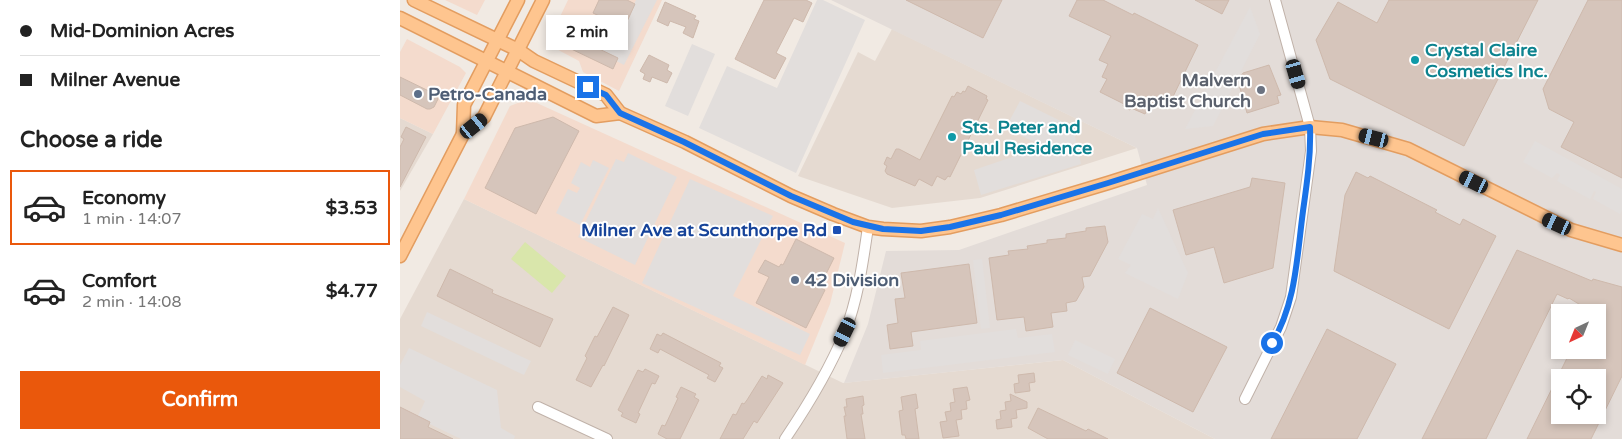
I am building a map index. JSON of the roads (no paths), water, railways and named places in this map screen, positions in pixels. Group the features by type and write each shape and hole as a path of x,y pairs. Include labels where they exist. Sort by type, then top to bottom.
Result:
{"main road":[{"path":"414,0 606,95 620,113 684,142 791,196 868,227 921,231 950,227 1001,215 1263,134 1310,127 1342,130 1408,149 1571,230 1622,245"},
{"path":"463,134 464,105 518,0"},
{"path":"400,256 463,134 484,117 543,0"},
{"path":"400,18 596,116 620,113"}],"street":[{"path":"1245,399 1282,327 1291,297 1311,151 1310,127 1275,0"},
{"path":"785,439 815,390 845,332 859,276 868,227"},
{"path":"538,407 607,439"}],"place":[{"name":"Crystal Claire Cosmetics Inc.","path":"1415,60"},
{"name":"Malvern Baptist Church","path":"1261,90"},
{"name":"Petro-Canada","path":"418,94"},
{"name":"Sts. Peter and Paul Residence","path":"952,137"},
{"name":"Milner Ave at Scunthorpe Rd","path":"837,230"},
{"name":"42 Division","path":"795,280"}]}
